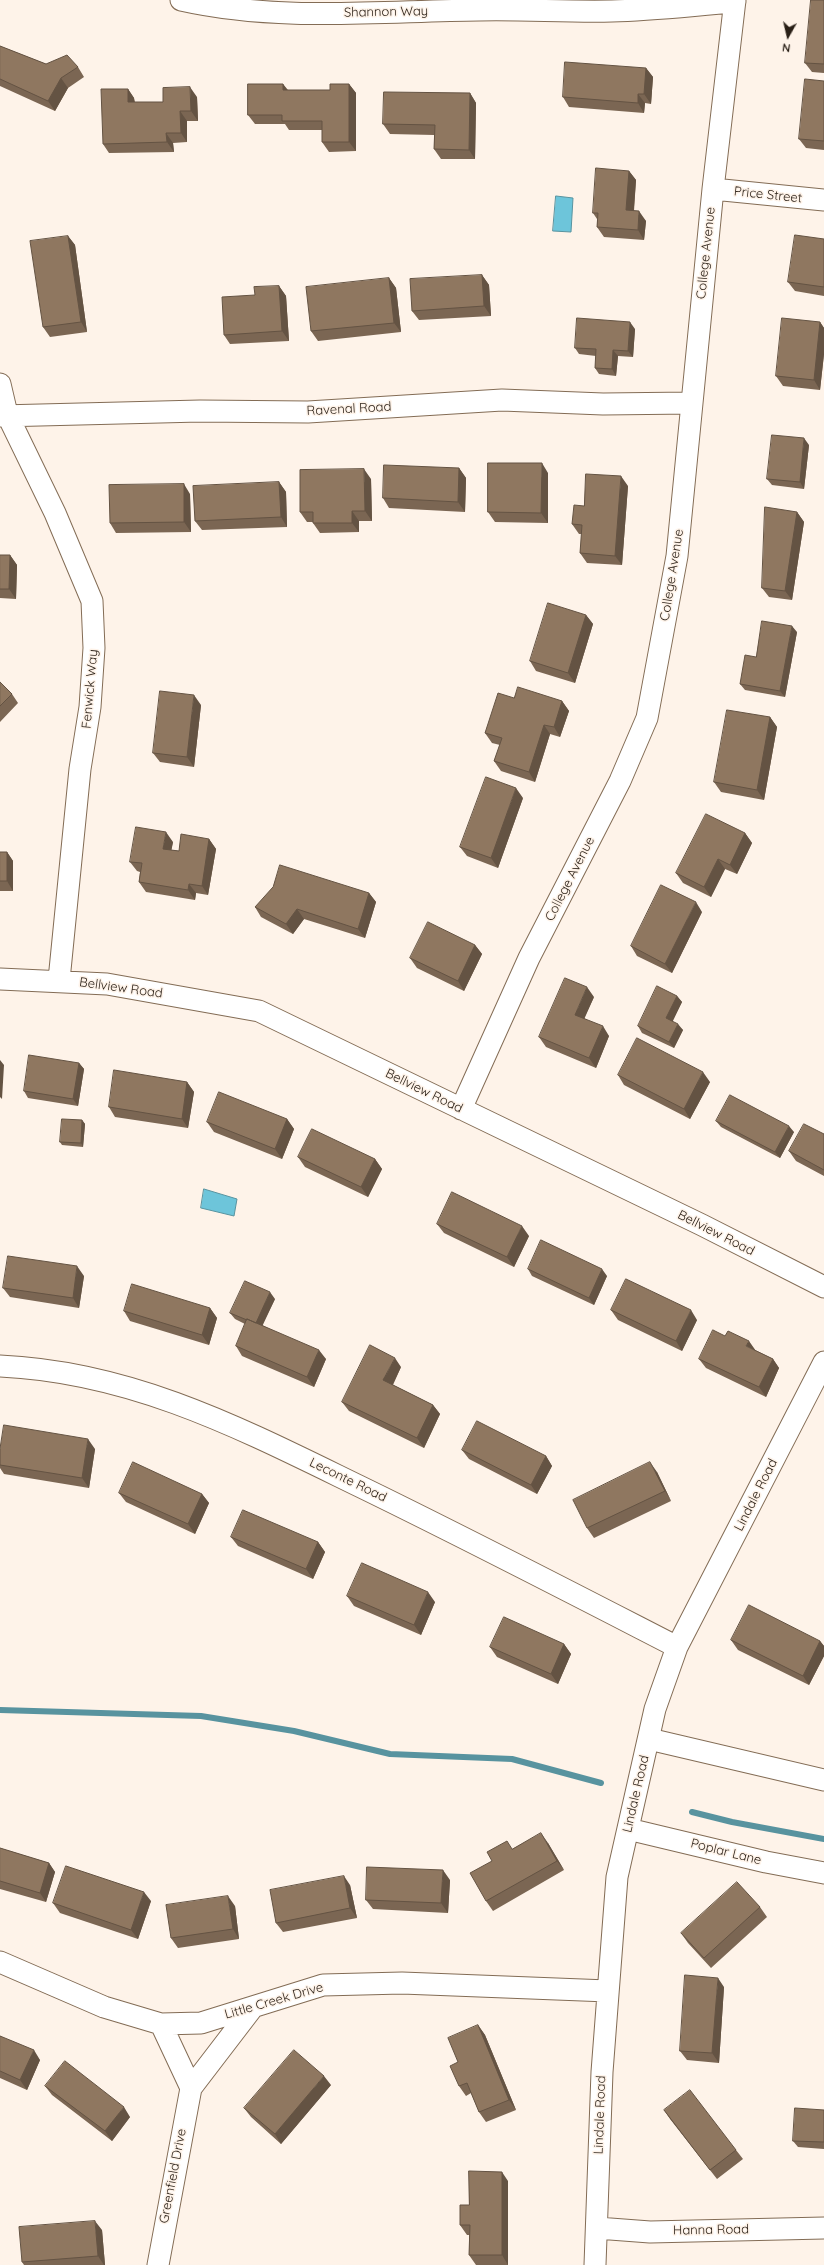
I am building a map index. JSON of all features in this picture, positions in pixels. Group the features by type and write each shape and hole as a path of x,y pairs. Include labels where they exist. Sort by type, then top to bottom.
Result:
{"street":[{"name":"Shannon Way","path":"181,0 216,8 279,13 372,13 479,10 612,11 735,1"},
{"name":"College Avenue","path":"461,1109 529,958 620,782 647,718 677,556 713,189 735,1"},
{"name":"Price Street","path":"713,189 824,200"},
{"name":"Fenwick Way","path":"0,384 4,415 55,513 92,601 94,648 90,707 80,769 59,980"},
{"name":"Ravenal Road","path":"4,415 200,411 308,412 502,400 603,404 691,403"},
{"name":"Bellview Road","path":"0,980 59,980 107,984 260,1012 702,1225 824,1287"},
{"name":"Lindale Road","path":"595,2265 602,2072 617,1877 656,1709 677,1647 824,1362"},
{"name":"Leconte Road","path":"0,1366 36,1368 110,1381 182,1404 251,1433 453,1531 677,1647"},
{"path":"649,1740 824,1780"},
{"name":"Poplar Lane","path":"628,1829 766,1862 824,1872"},
{"name":"Little Creek Drive","path":"0,1962 104,2007 161,2024 201,2023 323,1985 402,1983 608,1991"},
{"name":"Greenfield Drive","path":"158,2265 191,2088 253,2007"},
{"path":"161,2024 191,2088"},
{"name":"Hanna Road","path":"597,2228 650,2232 824,2228"}],"water":[{"path":"556,196 573,198 571,232 553,231"},
{"path":"204,1189 237,1199 234,1216 201,1208"}],"building":[{"path":"811,0 824,0 824,64 805,63"},
{"path":"0,46 46,64 67,55 78,67 61,78 48,101 0,79"},
{"path":"565,62 646,68 644,94 638,94 638,103 563,97"},
{"path":"805,79 824,81 824,141 799,139"},
{"path":"248,84 283,84 283,90 330,90 330,84 349,84 349,142 322,142 322,121 282,121 282,115 248,115"},
{"path":"190,87 191,111 180,111 181,133 166,133 167,142 103,144 101,89 128,89 128,102 163,102 163,88"},
{"path":"384,92 470,93 469,150 434,149 435,125 383,124"},
{"path":"596,168 629,171 626,210 639,211 638,230 597,227 598,213 593,213"},
{"path":"795,235 824,239 824,287 788,282"},
{"path":"68,236 81,322 43,327 30,241"},
{"path":"482,275 484,306 412,311 410,279"},
{"path":"389,278 394,323 311,331 306,287"},
{"path":"279,286 282,331 224,335 222,297 255,295 254,287"},
{"path":"577,318 630,322 628,351 613,350 612,369 595,368 596,349 575,348"},
{"path":"782,318 820,322 814,380 776,376"},
{"path":"772,435 804,438 800,482 767,479"},
{"path":"488,463 542,463 541,513 488,512"},
{"path":"384,465 459,468 458,502 383,498"},
{"path":"364,469 365,511 352,511 352,523 313,523 313,512 300,512 300,470"},
{"path":"586,474 621,476 615,556 580,553 582,525 572,524 574,505 584,506"},
{"path":"279,482 281,517 195,521 193,486"},
{"path":"184,484 184,522 110,523 109,485"},
{"path":"765,507 797,512 785,591 762,588"},
{"path":"0,555 10,555 9,589 0,589"},
{"path":"548,603 586,615 568,673 530,661"},
{"path":"762,621 792,626 780,691 740,684 745,655 756,657"},
{"path":"0,682 12,694 0,706"},
{"path":"518,687 562,701 554,727 544,725 529,772 494,761 502,738 485,733 498,693 514,698"},
{"path":"160,691 194,695 187,757 153,753"},
{"path":"727,710 770,717 757,790 714,782"},
{"path":"486,777 516,788 491,858 460,847"},
{"path":"706,814 745,833 730,865 718,859 704,887 676,873"},
{"path":"136,827 166,832 163,849 179,851 181,834 209,839 202,886 189,884 188,890 139,882 142,863 130,862"},
{"path":"0,852 7,852 7,881 0,881"},
{"path":"280,865 369,893 358,929 297,909 286,924 255,907 273,887"},
{"path":"661,885 696,902 665,964 631,946"},
{"path":"428,922 475,945 458,981 410,958"},
{"path":"565,978 587,987 575,1015 603,1026 589,1058 539,1037"},
{"path":"657,986 677,996 666,1018 678,1024 669,1042 638,1026"},
{"path":"637,1038 703,1072 684,1109 618,1075"},
{"path":"29,1055 79,1063 73,1099 24,1091"},
{"path":"114,1070 187,1082 182,1119 109,1107"},
{"path":"219,1092 287,1119 275,1149 207,1122"},
{"path":"730,1095 789,1126 775,1152 716,1121"},
{"path":"62,1119 82,1120 81,1143 60,1142"},
{"path":"804,1124 824,1134 824,1170 789,1151"},
{"path":"312,1129 375,1159 361,1187 298,1157"},
{"path":"452,1192 522,1226 507,1257 437,1224"},
{"path":"541,1240 602,1269 589,1298 528,1269"},
{"path":"8,1256 77,1266 73,1298 3,1288"},
{"path":"626,1279 691,1310 676,1341 611,1310"},
{"path":"245,1281 270,1292 256,1323 230,1313"},
{"path":"132,1284 210,1308 202,1335 124,1311"},
{"path":"247,1319 319,1350 307,1377 236,1346"},
{"path":"713,1330 725,1336 728,1331 749,1341 746,1346 773,1359 759,1387 699,1359"},
{"path":"370,1345 395,1358 383,1380 433,1405 417,1438 342,1402"},
{"path":"477,1421 546,1456 531,1485 462,1450"},
{"path":"4,1425 88,1439 82,1478 0,1465 0,1449"},
{"path":"133,1462 202,1494 188,1524 119,1493"},
{"path":"650,1462 665,1491 587,1528 573,1500"},
{"path":"243,1510 318,1542 306,1569 231,1537"},
{"path":"362,1563 428,1592 414,1625 347,1596"},
{"path":"749,1605 820,1641 803,1676 731,1640"},
{"path":"504,1617 564,1644 551,1674 490,1647"},
{"path":"541,1833 557,1861 486,1901 470,1873 492,1861 487,1852 507,1841 512,1849"},
{"path":"0,1848 49,1863 40,1893 0,1881"},
{"path":"66,1866 144,1892 131,1930 53,1903"},
{"path":"367,1867 443,1870 441,1903 366,1900"},
{"path":"344,1876 350,1908 276,1923 270,1890"},
{"path":"737,1882 760,1907 704,1958 681,1933"},
{"path":"228,1896 233,1929 171,1938 166,1905"},
{"path":"685,1975 718,1978 712,2053 680,2051"},
{"path":"478,2025 509,2100 479,2112 467,2083 459,2086 450,2066 458,2062 448,2038"},
{"path":"0,2036 34,2050 20,2080 0,2071"},
{"path":"294,2050 324,2076 275,2134 244,2108"},
{"path":"65,2061 124,2107 105,2131 45,2086"},
{"path":"690,2090 736,2150 710,2170 664,2110"},
{"path":"795,2108 824,2110 824,2142 793,2141"},
{"path":"469,2171 502,2172 502,2255 469,2255 470,2225 460,2225 460,2205 469,2205"},
{"path":"95,2221 98,2256 22,2262 19,2227"}],"waterway":[{"path":"0,1710 201,1716 294,1731 390,1754 512,1759 601,1783"},
{"path":"692,1812 732,1822 824,1839"}]}
